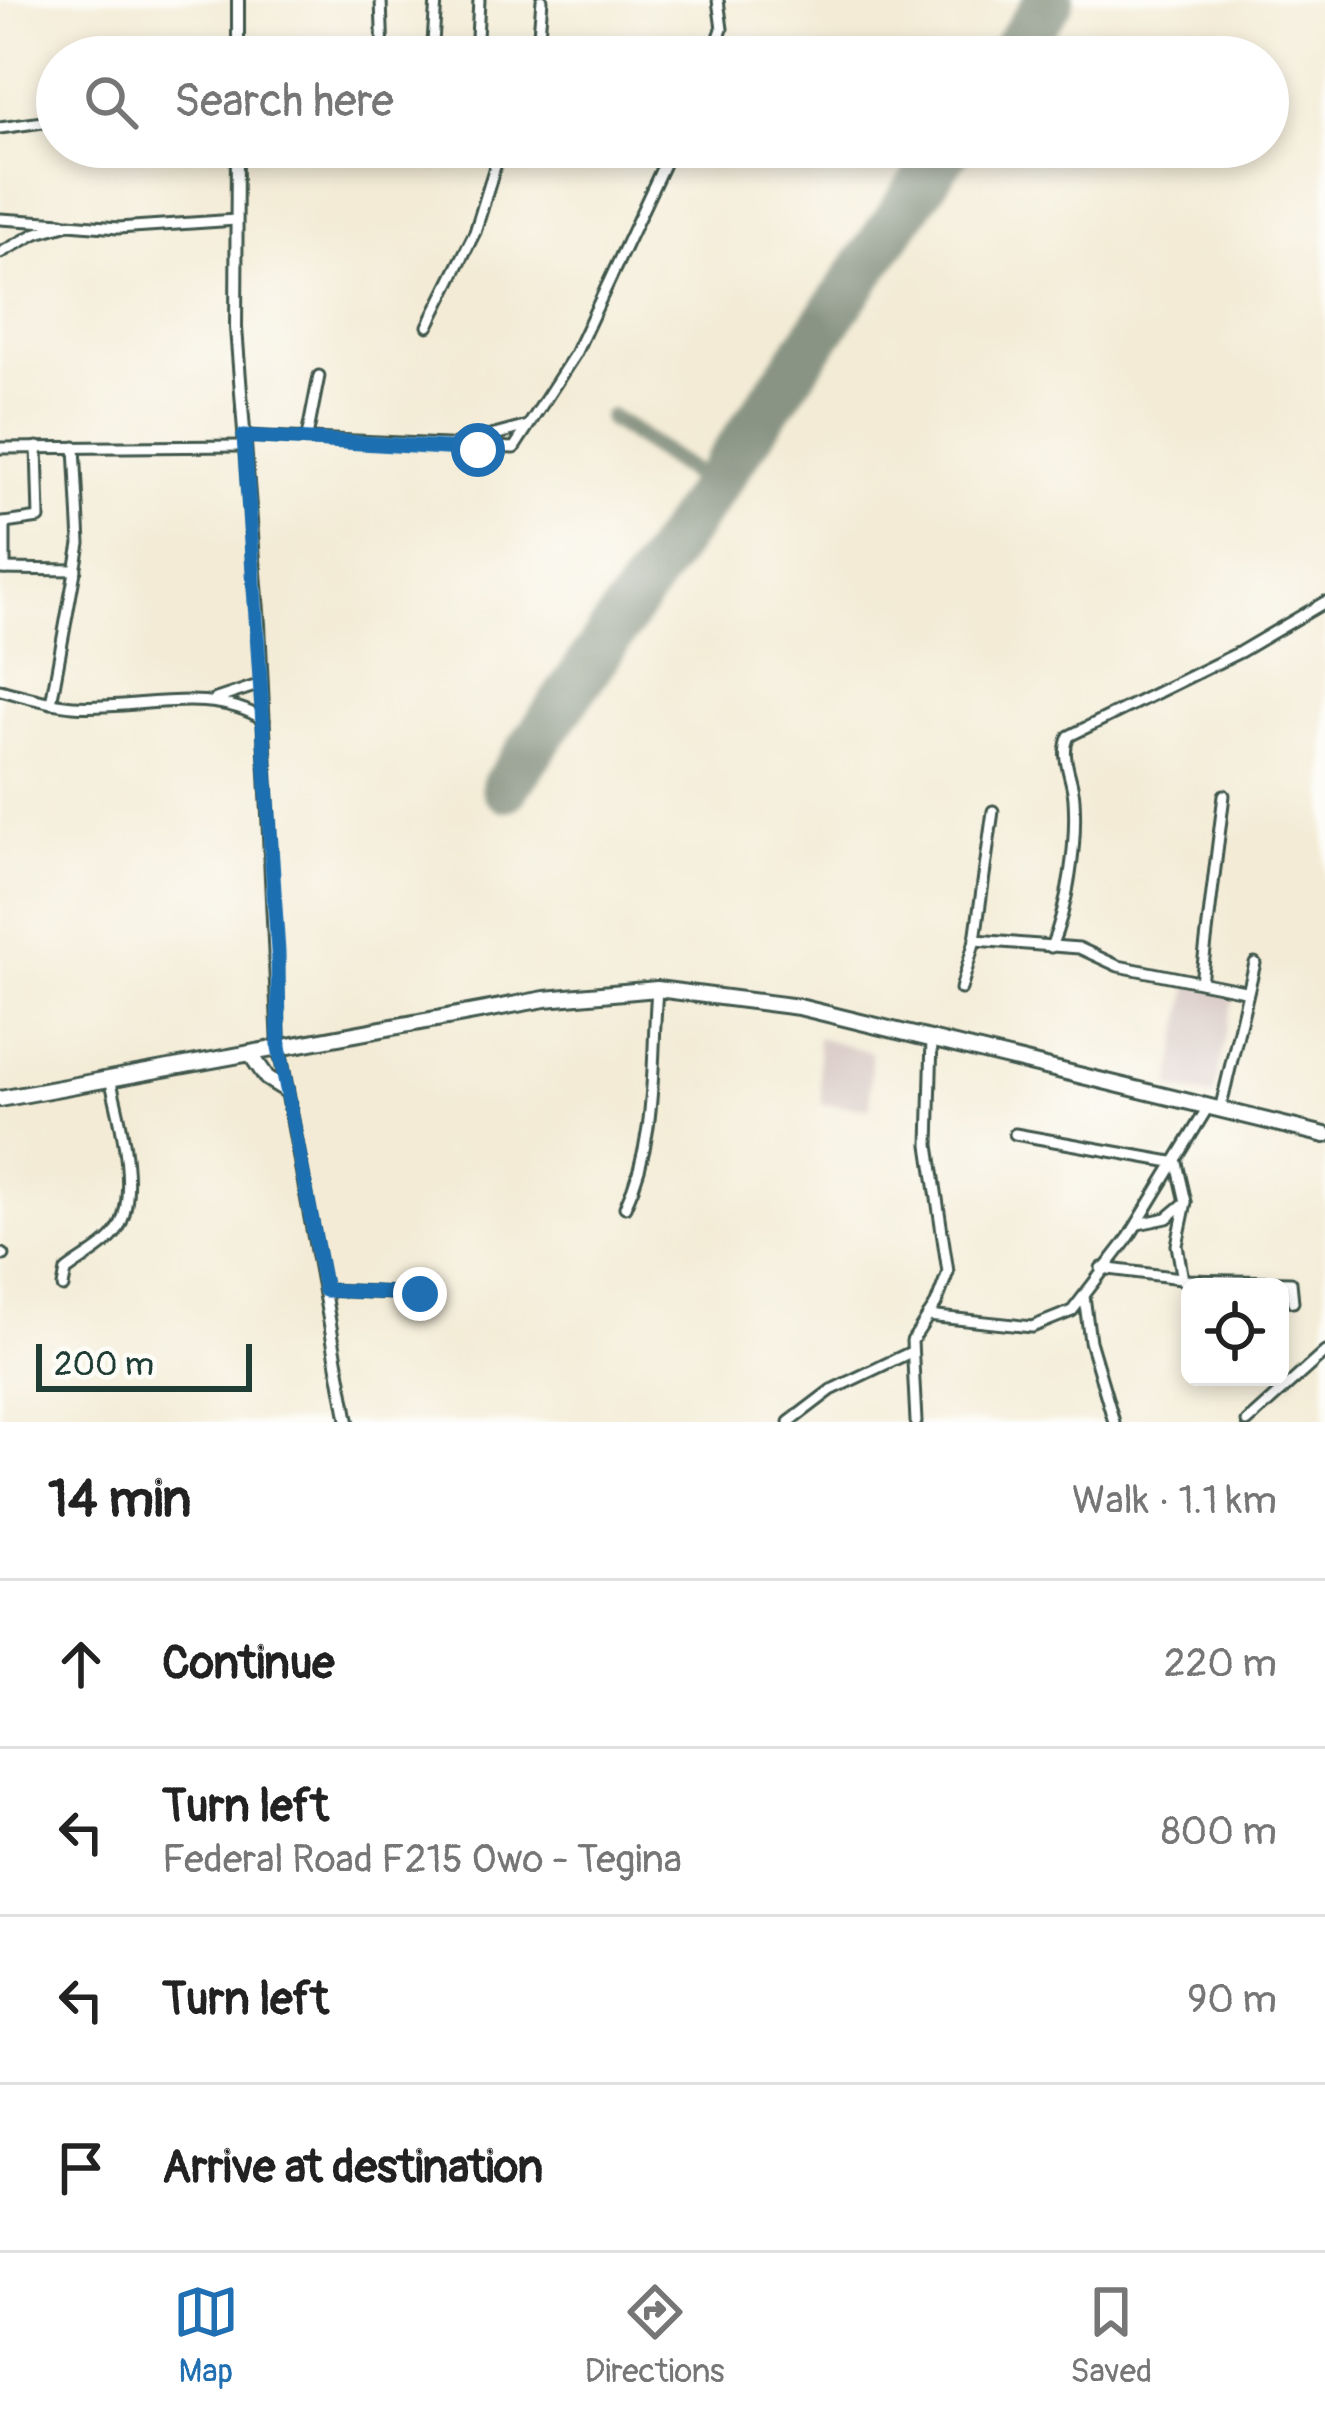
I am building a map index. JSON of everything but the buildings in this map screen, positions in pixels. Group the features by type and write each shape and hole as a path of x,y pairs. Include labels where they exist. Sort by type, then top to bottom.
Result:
{"highway":[{"path":"0,1099 580,994 657,989 760,1000 1325,1135"},
{"path":"250,1053 267,1078 285,1089"}],"main road":[{"path":"238,0 238,36"},
{"path":"237,168 245,441 279,1047 348,1422"}],"street":[{"path":"381,0 382,36"},
{"path":"433,36 436,0"},
{"path":"477,36 479,0"},
{"path":"539,36 542,0"},
{"path":"718,0 719,36"},
{"path":"0,128 36,123"},
{"path":"428,326 476,232 495,168"},
{"path":"0,448 307,436 508,451 575,354 662,168"},
{"path":"0,219 118,228 236,220"},
{"path":"0,253 37,233 69,224"},
{"path":"307,436 319,376"},
{"path":"456,446 528,426"},
{"path":"37,447 38,519 3,523 3,569 76,569"},
{"path":"51,703 81,525 75,447"},
{"path":"1052,947 1063,920 1075,807 1064,755 1069,736 1240,652 1325,602"},
{"path":"0,690 51,703 135,706 211,700 261,684"},
{"path":"211,700 242,707 264,720"},
{"path":"1201,982 1224,795"},
{"path":"961,989 975,940 993,812"},
{"path":"975,940 1079,948 1118,966 1245,991"},
{"path":"928,1316 1032,1327 1072,1311 1138,1224 1214,1108 1255,963"},
{"path":"625,1207 640,1175 656,1092 657,989"},
{"path":"916,1422 910,1352 948,1272 929,1145 932,1038"},
{"path":"63,1287 66,1271 108,1241 122,1222 127,1144 110,1079"},
{"path":"1015,1134 1177,1163"},
{"path":"1101,1268 1181,1278 1178,1235 1186,1202 1177,1163"},
{"path":"1138,1224 1167,1218 1186,1202"},
{"path":"1289,1282 1293,1302"},
{"path":"325,1290 420,1294"},
{"path":"1084,1296 1090,1341 1114,1422"},
{"path":"789,1422 832,1390 910,1352"},
{"path":"1247,1422 1325,1352"}],"shaded area":[{"path":"1189,984 1234,994 1213,1097 1170,1087"},
{"path":"817,1037 871,1052 870,1108 822,1104"}],"taxiway":[{"path":"611,418 713,486"}],"runway":[{"path":"1025,36 1050,0"},
{"path":"505,787 933,168"}],"route":[{"path":"420,1294 325,1290 293,1141 279,1047 278,952 244,436 307,436 478,450"}]}
